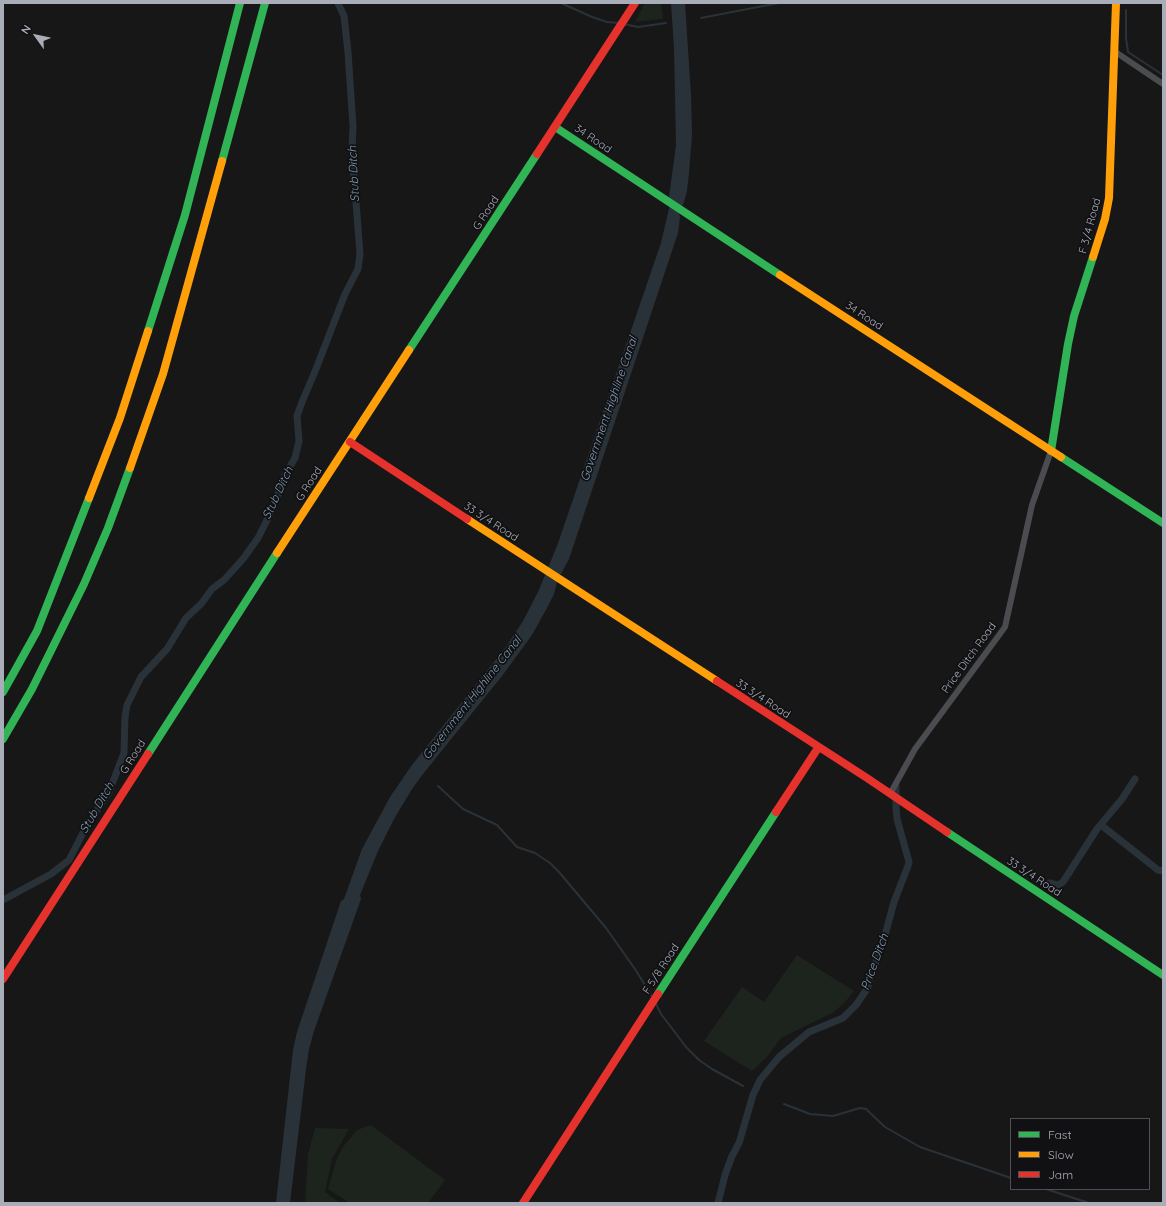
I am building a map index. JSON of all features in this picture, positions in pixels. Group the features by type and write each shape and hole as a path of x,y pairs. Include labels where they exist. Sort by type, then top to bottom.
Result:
{"main road":[{"path":"3,692 37,631 120,418 185,215 240,3"},
{"path":"3,739 32,689 84,584 108,528 147,423 163,374 265,3"},
{"name":"G Road","path":"3,979 81,860 226,632 635,3"},
{"name":"F 3/4 Road","path":"1051,451 1068,344 1074,316 1105,219 1109,198 1111,182 1116,3"},
{"name":"34 Road","path":"555,127 669,203 1163,523"},
{"name":"33 3/4 Road","path":"350,442 818,748 867,778 1163,975"},
{"name":"F 5/8 Road","path":"524,1203 818,748"}],"street":[{"path":"1114,51 1163,84"},
{"name":"Price Ditch Road","path":"890,794 915,749 1005,627 1032,506 1051,451"}],"shaded area":[{"path":"645,3 661,3 663,19 635,22"},
{"path":"797,955 854,991 834,1012 781,1038 767,1057 752,1071 704,1041 742,987 764,1002"},
{"path":"371,1125 445,1180 428,1203 350,1203 328,1189 336,1161 343,1147 357,1130"},
{"path":"315,1128 349,1129 332,1159 325,1192 340,1203 305,1203 308,1154"}],"water":[{"name":"Government Highline Canal","path":"671,3 685,3 691,95 692,135 689,173 687,191 683,205 680,206 678,233 569,559 561,574 559,574 554,594 532,635 502,676 412,789 394,819 378,851 360,895 361,899 309,1049 290,1203 276,1203 293,1050 297,1032 341,901 344,899 362,849 390,797 412,765 506,647 523,621 538,592 557,546 661,243 671,200 669,197 676,145 674,48"}],"waterway":[{"name":"Stub Ditch","path":"3,900 51,874 69,860 87,825 109,792 124,753 125,717 127,705 141,677 167,649 186,618 201,604 212,589 224,580 243,559 258,538 273,508 285,475 295,458 299,441 297,416 345,294 358,269 360,254 352,150 353,126 348,52 344,16 338,3"},
{"path":"525,3 530,3"},
{"path":"561,3 592,17 607,22 619,23"},
{"path":"701,18 779,3"},
{"path":"1126,10 1126,38 1128,52 1163,75"},
{"path":"624,24 638,27 666,23"},
{"path":"1049,883 1058,885 1063,882 1097,829 1122,799 1135,779"},
{"path":"438,786 463,809 497,825 517,847 535,853 550,863 606,928 635,969 653,998"},
{"name":"Price Ditch","path":"718,1203 725,1175 732,1156 739,1143 753,1095 760,1080 779,1057 809,1032 843,1018 856,1005 867,989 894,902 909,862 897,819 896,787"},
{"path":"1101,825 1158,870 1163,871"},
{"path":"656,1004 661,1014 686,1047 699,1060 743,1086"},
{"path":"784,1104 810,1114 833,1116 860,1108 866,1109 885,1127 920,1147 1010,1178"},
{"path":"1049,1190 1089,1203"}],"traffic: fast":[{"path":"148,331 185,215 240,3"},
{"path":"222,161 265,3"},
{"path":"555,127 780,275"},
{"path":"409,350 537,154"},
{"path":"1051,451 1068,344 1074,316 1093,257"},
{"path":"1061,457 1163,523"},
{"path":"3,739 32,689 84,584 108,528 130,468"},
{"path":"3,692 37,631 89,498"},
{"path":"148,754 277,553"},
{"path":"658,994 776,812"},
{"path":"947,832 1163,975"}],"traffic: slow":[{"path":"1093,257 1105,219 1109,198 1116,3"},
{"path":"130,468 163,374 222,161"},
{"path":"780,275 1061,457"},
{"path":"89,498 120,418 148,331"},
{"path":"277,553 409,350"},
{"path":"467,519 717,681"}],"traffic: jam":[{"path":"537,154 635,3"},
{"path":"350,442 467,519"},
{"path":"717,681 867,778 947,832"},
{"path":"776,812 818,748"},
{"path":"3,979 148,754"},
{"path":"523,1203 658,994"}]}
